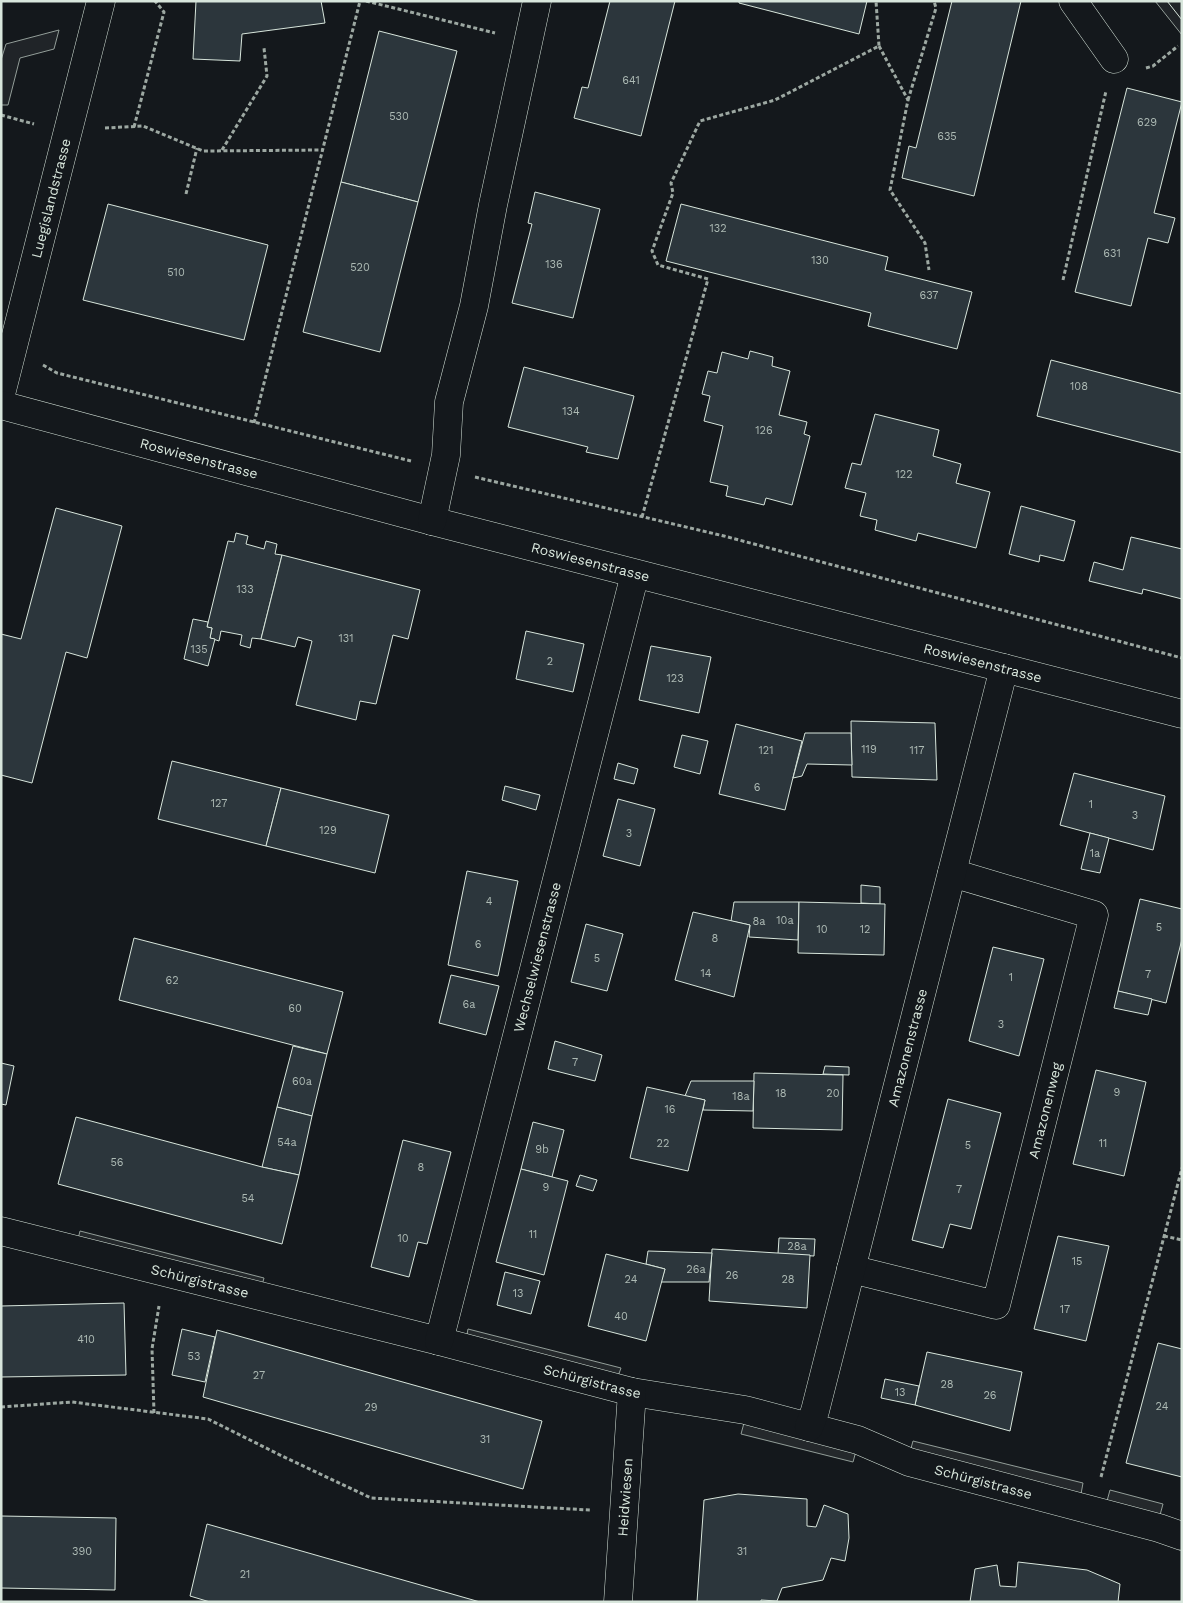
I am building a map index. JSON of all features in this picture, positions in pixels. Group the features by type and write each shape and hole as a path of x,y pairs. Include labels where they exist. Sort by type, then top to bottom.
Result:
{"street":[{"name":"Luegislandstrasse","path":"1,394 102,1"},
{"path":"432,521 443,469 449,402 474,306 493,205 537,1"},
{"path":"1074,1 1114,59"},
{"name":"Roswiesenstrasse","path":"1,405 432,521 1182,714"},
{"name":"Wechselwiesenstrasse","path":"439,1341 635,574"},
{"name":"Amazonenstrasse","path":"809,1427 815,1411 1004,668"},
{"name":"Amazonenweg","path":"851,1269 996,1305 1094,915 952,873"},
{"name":"Schürgistrasse","path":"1,1231 439,1341 632,1392 744,1410 858,1440 910,1462 1150,1525 1182,1536"},
{"name":"Heidwiesen","path":"618,1602 632,1392"}],"path":[{"path":"134,127 164,12 155,1"},
{"path":"254,423 360,1"},
{"path":"366,1 502,34"},
{"path":"876,1 879,46 908,100"},
{"path":"929,270 925,243 890,190 908,100 936,8 934,1"},
{"path":"642,517 708,279 658,265 652,251 672,193 671,183 700,120 775,100 879,46"},
{"path":"221,150 267,76 264,48"},
{"path":"1063,280 1114,59"},
{"path":"1,114 43,127"},
{"path":"101,128 143,126 203,150 322,150"},
{"path":"186,194 197,148"},
{"path":"40,358 44,366 57,373 254,423 743,541 1182,658"},
{"path":"1099,1483 1182,1168"},
{"path":"1164,1236 1182,1240"},
{"path":"154,1413 152,1349 161,1298"},
{"path":"1,1407 72,1402 208,1419 371,1498 594,1510"}],"shaded area":[{"path":"1155,1 1182,1 1182,35"},
{"path":"59,30 54,49 20,58 8,105 1,105 1,60 6,44"},
{"path":"80,1231 264,1278 261,1289 77,1243"},
{"path":"468,1329 621,1368 617,1379 466,1340"},
{"path":"744,1423 856,1451 853,1462 741,1434"},
{"path":"913,1441 1083,1483 1081,1494 910,1452"},
{"path":"1110,1490 1163,1504 1160,1515 1107,1501"}],"building":[{"path":"196,1 321,1 325,23 242,34 240,61 193,59"},
{"path":"610,1 675,1 641,136 574,118 582,87 588,88"},
{"path":"739,1 867,1 859,34 739,3"},
{"path":"952,1 1021,1 974,196 902,178 909,146 916,148"},
{"path":"379,31 457,51 418,202 341,182"},
{"path":"1127,88 1182,102 1154,213 1175,218 1168,243 1148,238 1131,306 1075,292"},
{"path":"341,182 418,202 380,352 303,332"},
{"path":"535,192 600,209 573,318 512,303 532,224 528,223"},
{"path":"108,204 268,245 244,340 83,300"},
{"path":"681,204 888,257 885,270 972,292 957,349 868,326 871,313 666,261"},
{"path":"750,351 773,357 772,366 790,371 779,415 807,422 804,434 810,436 792,505 766,498 764,505 726,496 728,486 710,482 723,426 704,421 710,396 702,394 708,371 717,373 722,352 748,359"},
{"path":"1051,360 1182,394 1182,453 1037,416"},
{"path":"524,367 634,396 618,459 586,452 588,447 508,427"},
{"path":"875,414 939,430 933,456 961,464 956,483 990,492 976,548 918,533 916,541 875,530 877,520 860,516 866,493 845,488 852,463 861,465"},
{"path":"1021,506 1075,521 1064,561 1040,555 1039,562 1009,554"},
{"path":"56,508 122,526 87,658 66,652 32,783 1,775 1,634 21,639"},
{"path":"236,533 248,536 246,544 264,549 266,541 277,544 275,554 282,555 261,639 252,638 250,648 240,645 242,635 221,631 219,641 210,638 212,628 207,627 228,541 234,542"},
{"path":"1131,537 1182,549 1182,599 1143,589 1142,594 1089,581 1094,562 1123,570"},
{"path":"282,555 420,590 408,639 393,635 376,704 360,701 356,720 296,705 312,641 298,637 295,647 261,639"},
{"path":"193,619 208,622 207,627 212,628 210,638 215,639 208,666 184,659"},
{"path":"526,631 584,644 573,692 516,679"},
{"path":"651,646 711,657 699,713 639,700"},
{"path":"851,721 935,723 937,780 852,777"},
{"path":"736,724 802,741 785,810 719,794"},
{"path":"805,733 851,733 852,765 807,764 802,776 793,778"},
{"path":"682,735 708,741 700,774 674,767"},
{"path":"172,761 281,788 266,846 158,819"},
{"path":"618,763 638,769 634,784 614,779"},
{"path":"1074,773 1165,796 1153,850 1060,825"},
{"path":"505,786 540,795 536,810 502,800"},
{"path":"281,788 389,815 375,873 266,846"},
{"path":"618,799 655,809 640,866 603,856"},
{"path":"1090,833 1109,838 1100,873 1081,869"},
{"path":"467,871 518,881 498,976 448,965"},
{"path":"861,885 880,887 880,904 861,903"},
{"path":"1140,899 1182,909 1182,939 1166,1003 1118,991"},
{"path":"734,902 799,902 798,940 749,937 750,925 731,921"},
{"path":"799,902 885,904 884,955 798,953"},
{"path":"693,912 750,925 734,997 675,980"},
{"path":"586,924 623,934 607,991 571,982"},
{"path":"134,938 343,992 327,1054 119,1000"},
{"path":"993,947 1044,959 1019,1056 969,1041"},
{"path":"451,975 499,986 486,1035 439,1023"},
{"path":"1118,991 1152,999 1148,1015 1114,1008"},
{"path":"555,1041 602,1055 595,1081 548,1069"},
{"path":"293,1046 327,1054 312,1116 277,1107"},
{"path":"1,1063 14,1066 6,1105 1,1104"},
{"path":"825,1066 849,1067 849,1075 823,1074"},
{"path":"1096,1070 1146,1082 1124,1176 1073,1164"},
{"path":"754,1073 843,1075 842,1130 753,1128"},
{"path":"691,1081 754,1081 753,1111 703,1110 705,1100 685,1096"},
{"path":"647,1087 705,1100 688,1171 630,1158"},
{"path":"948,1099 1001,1113 971,1229 950,1224 943,1248 912,1240"},
{"path":"277,1107 312,1116 299,1175 262,1167"},
{"path":"76,1117 262,1167 299,1175 282,1244 58,1184"},
{"path":"533,1122 564,1130 552,1177 521,1169"},
{"path":"403,1140 451,1152 427,1244 418,1242 409,1277 371,1267"},
{"path":"521,1169 568,1181 544,1275 496,1262"},
{"path":"580,1175 597,1180 593,1191 576,1186"},
{"path":"1058,1236 1109,1246 1086,1341 1034,1329"},
{"path":"779,1238 815,1239 814,1256 778,1254"},
{"path":"712,1249 810,1255 807,1308 709,1301"},
{"path":"648,1251 712,1253 709,1282 661,1282 665,1269 646,1264"},
{"path":"606,1254 665,1269 646,1341 588,1326"},
{"path":"505,1272 540,1281 531,1314 497,1305"},
{"path":"124,1303 126,1375 1,1377 1,1306"},
{"path":"182,1329 215,1337 205,1382 172,1375"},
{"path":"217,1330 542,1421 523,1489 203,1397"},
{"path":"1158,1343 1182,1349 1182,1477 1126,1463"},
{"path":"927,1352 1022,1372 1010,1431 915,1405"},
{"path":"885,1379 919,1386 915,1405 881,1398"},
{"path":"738,1494 807,1499 807,1526 816,1527 824,1505 848,1514 849,1538 845,1561 831,1558 823,1580 782,1588 777,1601 697,1602 704,1500"},
{"path":"1,1516 116,1518 115,1590 1,1588"},
{"path":"207,1524 480,1602 210,1602 190,1596"},
{"path":"1018,1562 1087,1570 1120,1584 1118,1602 970,1602 975,1569 997,1565 1000,1586 1016,1587"}],"tram line":[{"path":"1167,1 1182,20"}]}
